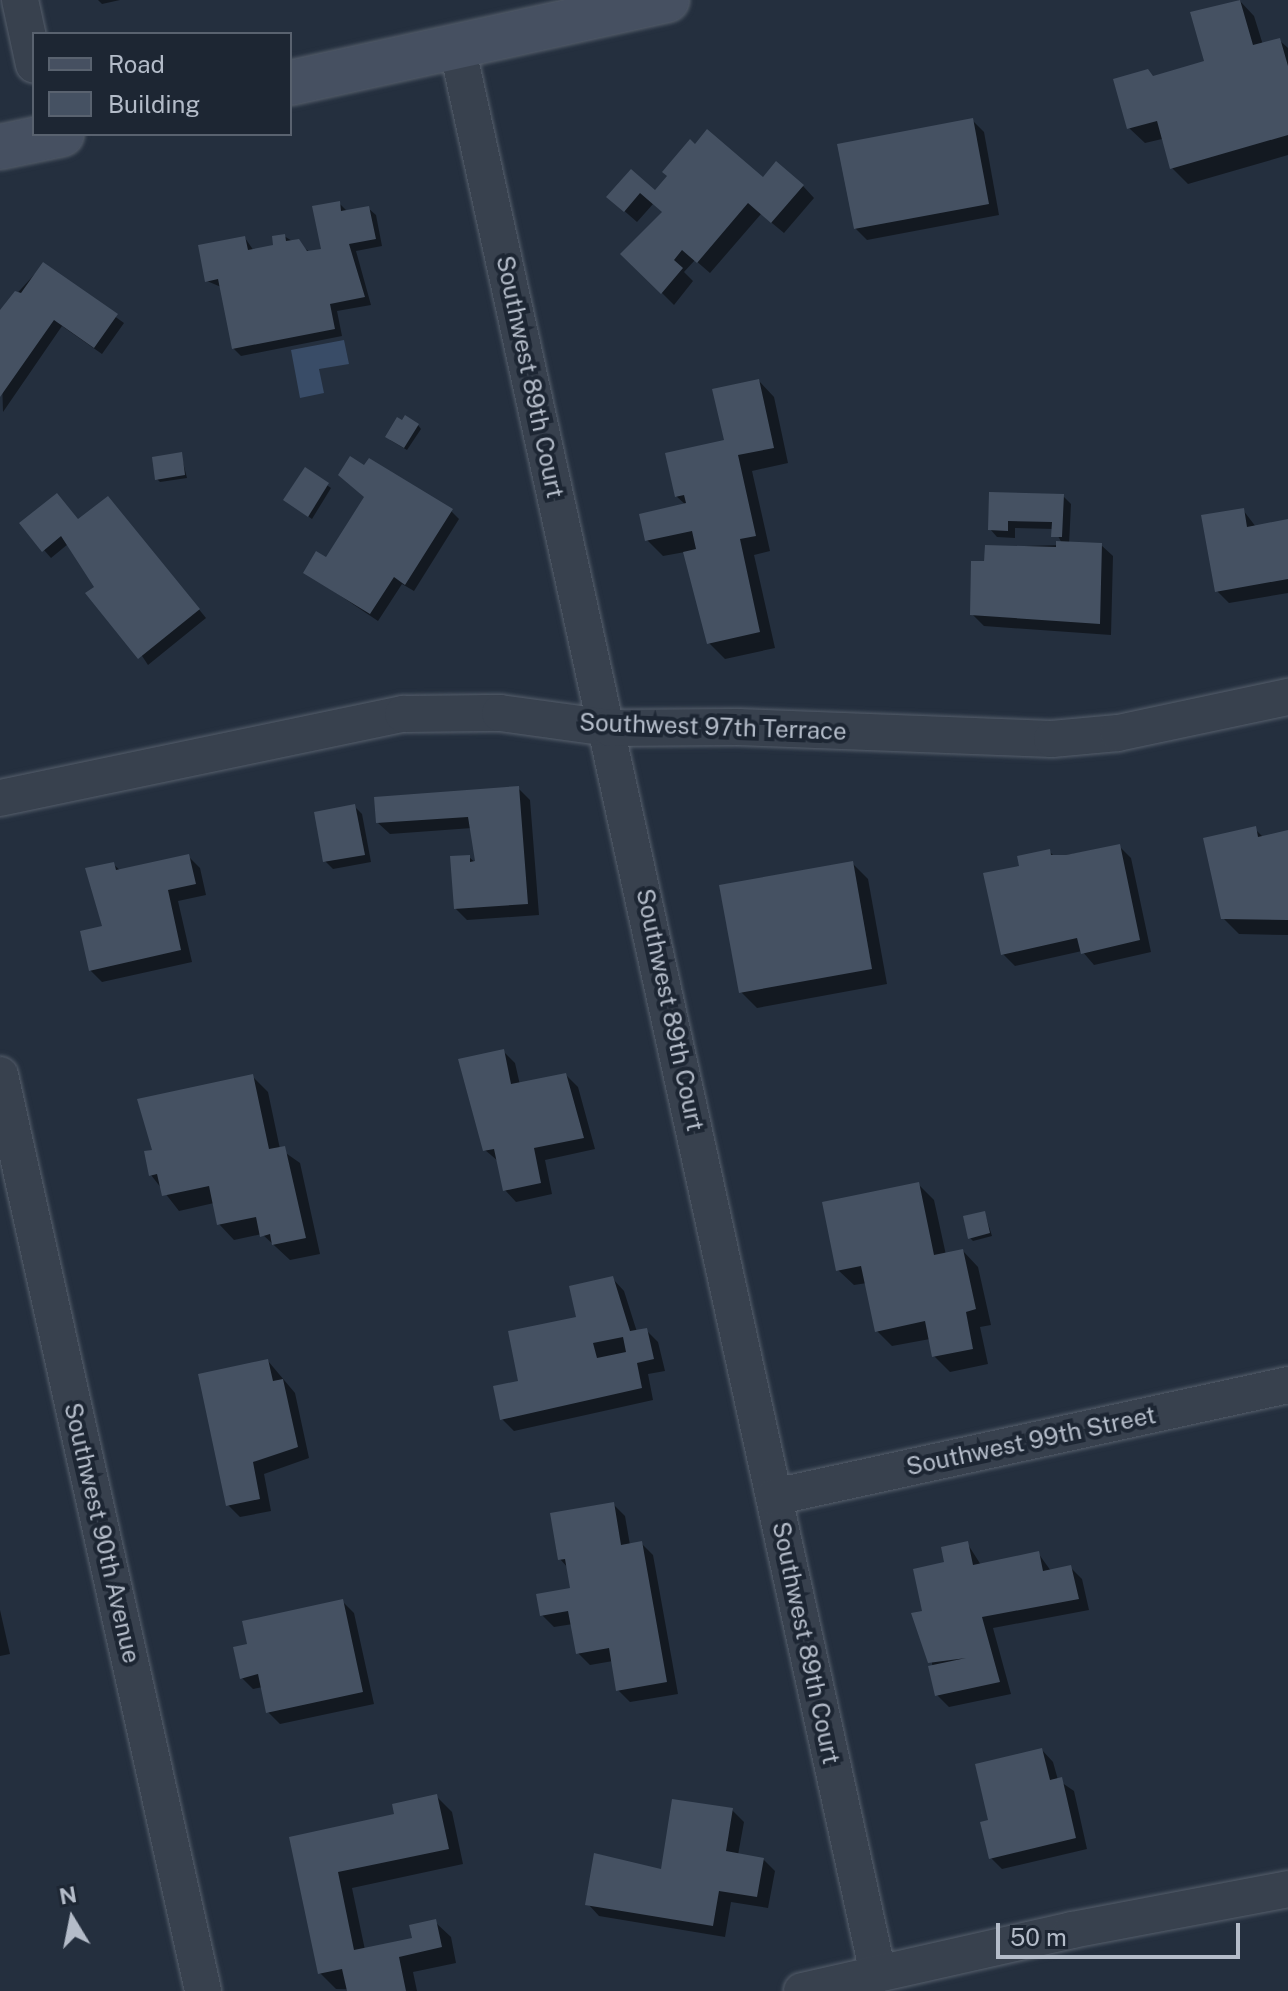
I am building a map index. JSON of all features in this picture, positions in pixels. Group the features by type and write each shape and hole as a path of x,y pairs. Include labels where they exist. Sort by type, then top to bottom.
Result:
{"street":[{"path":"20,0 32,56"},
{"path":"292,83 457,46 532,15 667,0"},
{"name":"Southwest 89th Court","path":"457,46 610,728 878,1974"},
{"path":"0,147 49,136"},
{"name":"Southwest 97th Terrace","path":"0,798 403,714 500,713 610,728 738,727 1052,739 1118,733 1288,697"},
{"name":"Southwest 90th Avenue","path":"0,1075 203,1991"},
{"name":"Southwest 99th Street","path":"774,1497 1288,1385"},
{"path":"802,1991 844,1986 878,1974 918,1978 1288,1889"}],"water":[{"path":"344,340 349,364 319,369 324,393 300,398 291,350"}],"building":[{"path":"1240,0 1253,45 1280,38 1288,66 1288,135 1170,169 1157,121 1127,129 1113,79 1148,69 1153,76 1204,61 1190,12"},
{"path":"973,118 989,204 854,229 837,144"},
{"path":"707,129 763,177 776,161 804,185 771,223 748,203 697,263 682,250 674,260 683,268 661,294 620,254 662,212 640,193 624,212 606,197 631,169 655,190 667,176 662,172 690,139 695,144"},
{"path":"340,201 341,211 369,206 376,239 349,244 365,297 330,304 335,329 232,349 218,279 205,282 198,245 245,236 248,250 273,245 272,236 285,234 286,241 299,239 307,251 321,249 312,206"},
{"path":"43,262 118,314 94,348 54,320 0,397 0,310 15,291 21,293"},
{"path":"759,379 774,448 738,455 756,536 740,539 760,632 707,644 683,552 696,549 692,531 645,541 639,514 686,503 684,495 675,497 665,453 724,440 712,389"},
{"path":"405,415 419,424 404,448 385,437 397,417 402,420"},
{"path":"182,452 185,475 155,480 152,457"},
{"path":"350,456 364,465 369,458 453,509 405,585 394,577 370,614 303,573 316,551 326,557 364,497 338,475"},
{"path":"305,467 329,483 308,517 283,500"},
{"path":"989,492 1064,494 1062,537 1051,537 1052,522 1008,521 1008,531 988,530"},
{"path":"57,493 78,519 108,496 200,609 138,659 85,593 94,587 61,536 42,552 19,523"},
{"path":"1244,508 1247,527 1288,519 1288,579 1215,592 1201,515"},
{"path":"1056,541 1102,543 1100,624 970,615 971,561 984,561 985,545 1056,547"},
{"path":"519,786 528,904 454,909 450,856 470,855 470,862 475,861 468,817 376,823 374,797"},
{"path":"355,804 365,855 323,862 314,812"},
{"path":"1256,826 1258,837 1288,830 1288,920 1221,919 1203,838"},
{"path":"1120,844 1140,940 1081,954 1077,938 1001,955 983,873 1019,866 1017,856 1050,849 1051,855 1066,855"},
{"path":"189,854 196,884 168,890 181,950 89,971 80,931 102,926 85,868 114,862 116,870"},
{"path":"853,861 872,969 739,993 719,885"},
{"path":"504,1049 511,1084 566,1073 584,1138 534,1148 541,1183 503,1191 494,1149 483,1151 458,1059"},
{"path":"253,1074 269,1149 285,1146 306,1238 272,1245 270,1234 260,1237 256,1217 217,1225 209,1186 162,1196 157,1174 149,1176 144,1151 152,1150 137,1099"},
{"path":"919,1182 934,1255 963,1249 976,1309 966,1312 973,1349 932,1357 925,1321 875,1332 861,1266 836,1271 822,1202"},
{"path":"985,1211 990,1233 968,1239 963,1216"},
{"path":"613,1276 630,1331 647,1328 654,1359 637,1363 642,1388 500,1420 493,1386 518,1381 508,1331 576,1317 569,1286","holes":["623,1337 626,1352 597,1358 593,1343"]},
{"path":"268,1359 273,1381 283,1379 298,1447 253,1462 260,1499 226,1506 198,1374"},
{"path":"614,1502 621,1545 642,1541 667,1682 616,1691 609,1648 576,1654 568,1611 540,1616 536,1594 570,1588 565,1559 558,1560 550,1513"},
{"path":"968,1541 973,1565 1039,1551 1043,1571 1071,1565 1079,1599 982,1617 1000,1682 935,1696 928,1666 966,1658 928,1663 911,1613 922,1611 913,1569 944,1562 941,1547"},
{"path":"343,1599 363,1692 266,1713 258,1674 240,1679 233,1647 247,1644 242,1621"},
{"path":"1042,1748 1050,1780 1062,1777 1076,1838 989,1859 980,1822 988,1820 975,1764"},
{"path":"437,1794 449,1849 338,1872 354,1950 412,1938 409,1925 436,1919 442,1947 399,1957 406,1991 347,1991 342,1969 318,1974 289,1837 394,1814 392,1804"},
{"path":"672,1799 733,1808 726,1851 764,1858 757,1897 719,1891 713,1926 585,1905 594,1853 661,1869"}]}
